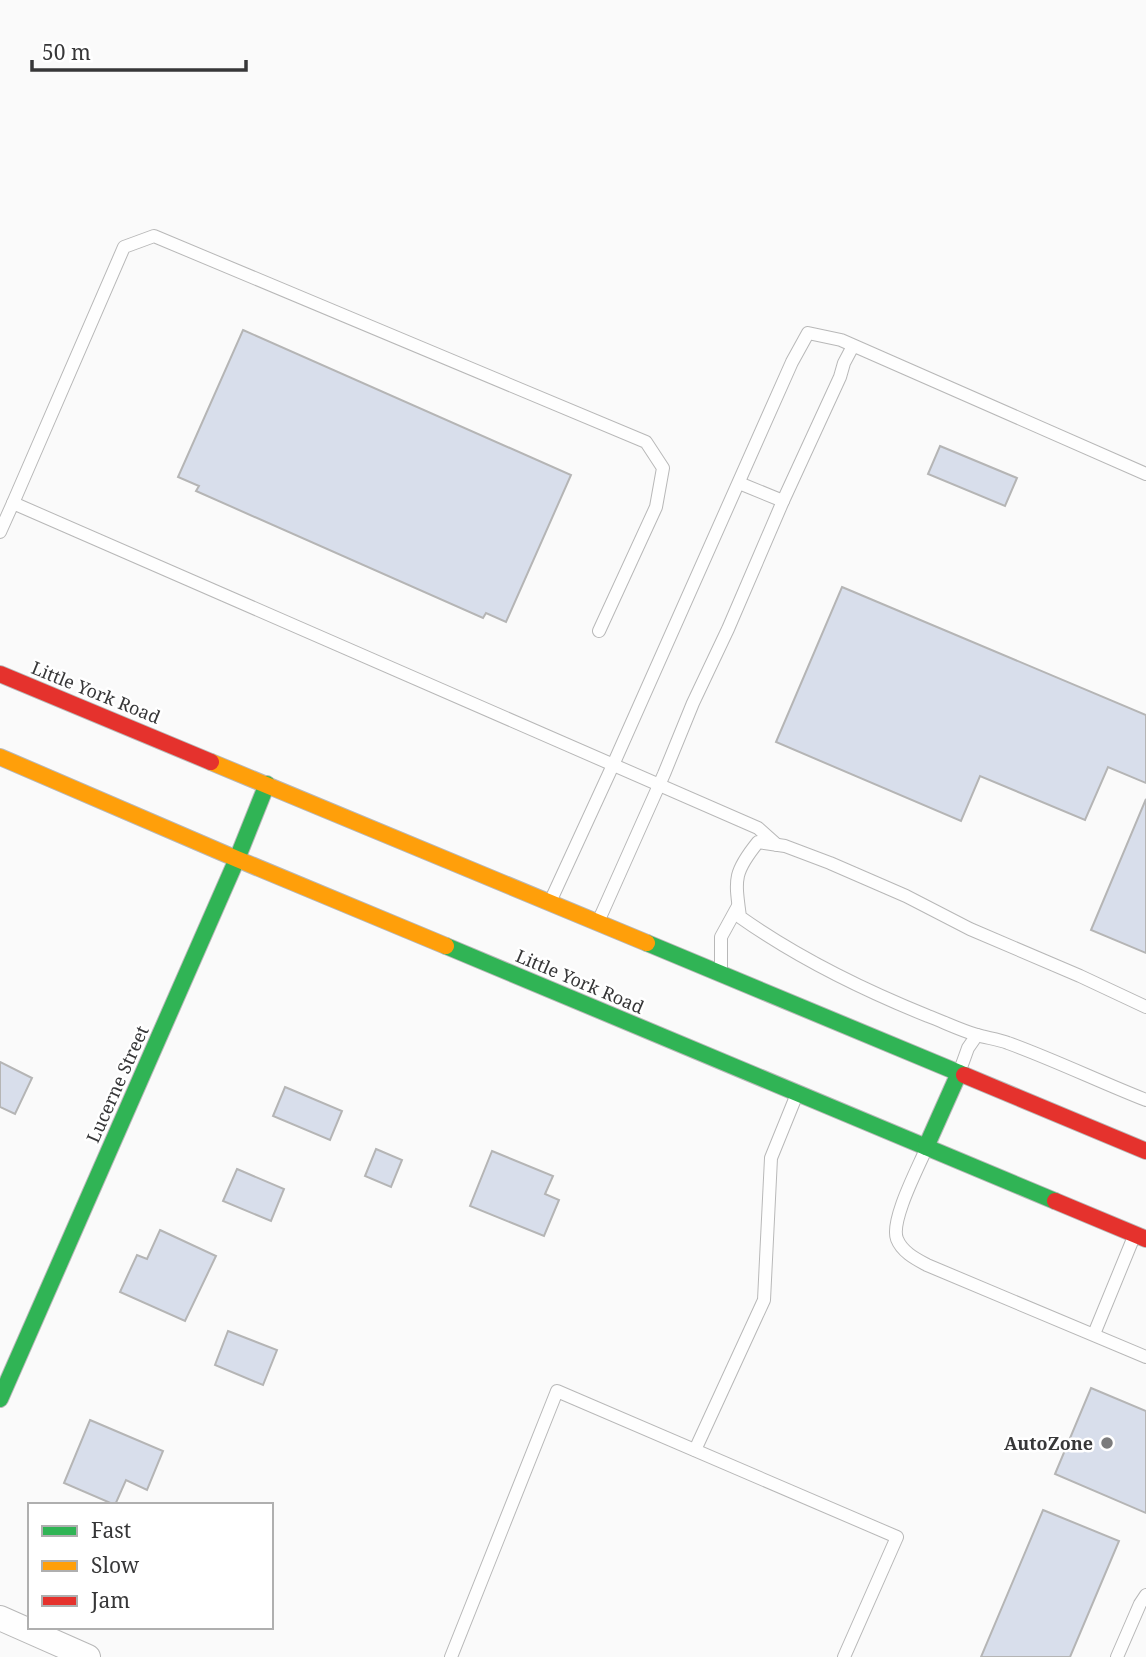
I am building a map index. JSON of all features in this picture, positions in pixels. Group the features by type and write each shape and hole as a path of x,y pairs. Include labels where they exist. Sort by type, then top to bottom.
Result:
{"main road":[{"name":"Little York Road","path":"0,674 1146,1151"},
{"name":"Little York Road","path":"0,757 1140,1237"},
{"name":"Lucerne Street","path":"0,1399 237,859 267,784"},
{"path":"926,1147 959,1073"}],"street":[{"path":"0,1618 88,1657"}],"lane":[{"path":"0,532 124,247 154,236 646,442 663,468 656,507 599,631"},
{"path":"550,902 792,362 808,333 841,340 1146,474"},
{"path":"597,922 853,346"},
{"path":"739,482 783,501"},
{"path":"13,503 758,828 776,845"},
{"path":"1146,1007 970,929 906,896 785,846 758,842 743,861 735,885 740,917 770,938 836,976 904,1007 977,1035 1004,1042 1146,1100"},
{"path":"721,974 722,937 738,906"},
{"path":"959,1073 968,1048 977,1035"},
{"path":"695,1450 764,1300 771,1158 798,1094"},
{"path":"926,1147 895,1224 897,1238 903,1248 913,1257 934,1268 1146,1357"},
{"path":"1094,1334 1140,1237"},
{"path":"451,1657 557,1391 897,1537 844,1657"},
{"path":"1117,1657 1146,1595"}],"building":[{"path":"243,330 571,475 506,622 486,613 483,618 196,491 199,486 178,477"},
{"path":"940,446 1017,478 1005,506 928,474"},
{"path":"842,587 1146,715 1146,783 1108,767 1085,820 980,776 961,821 776,742"},
{"path":"1146,799 1146,953 1091,930"},
{"path":"0,1062 32,1078 15,1114 0,1107"},
{"path":"285,1087 342,1111 330,1140 273,1116"},
{"path":"376,1149 402,1160 391,1187 365,1176"},
{"path":"492,1151 553,1176 545,1194 559,1200 544,1236 470,1206"},
{"path":"237,1169 284,1189 271,1221 223,1201"},
{"path":"160,1230 216,1256 185,1321 120,1292 137,1255 147,1259"},
{"path":"228,1331 277,1350 263,1385 215,1365"},
{"name":"AutoZone","path":"1091,1388 1146,1411 1146,1513 1055,1474"},
{"path":"90,1420 163,1451 147,1490 126,1480 116,1503 64,1483"},
{"path":"1043,1510 1119,1541 1070,1657 981,1657"}],"traffic: fast":[{"path":"0,1399 237,859 267,784"},
{"path":"647,943 964,1075"},
{"path":"446,946 1055,1201"},
{"path":"926,1147 959,1073"}],"traffic: slow":[{"path":"0,757 446,946"},
{"path":"211,762 647,943"}],"traffic: jam":[{"path":"0,674 211,762"},
{"path":"964,1075 1146,1151"},
{"path":"1055,1201 1146,1239"}],"place":[{"name":"AutoZone","path":"1107,1443"}]}
